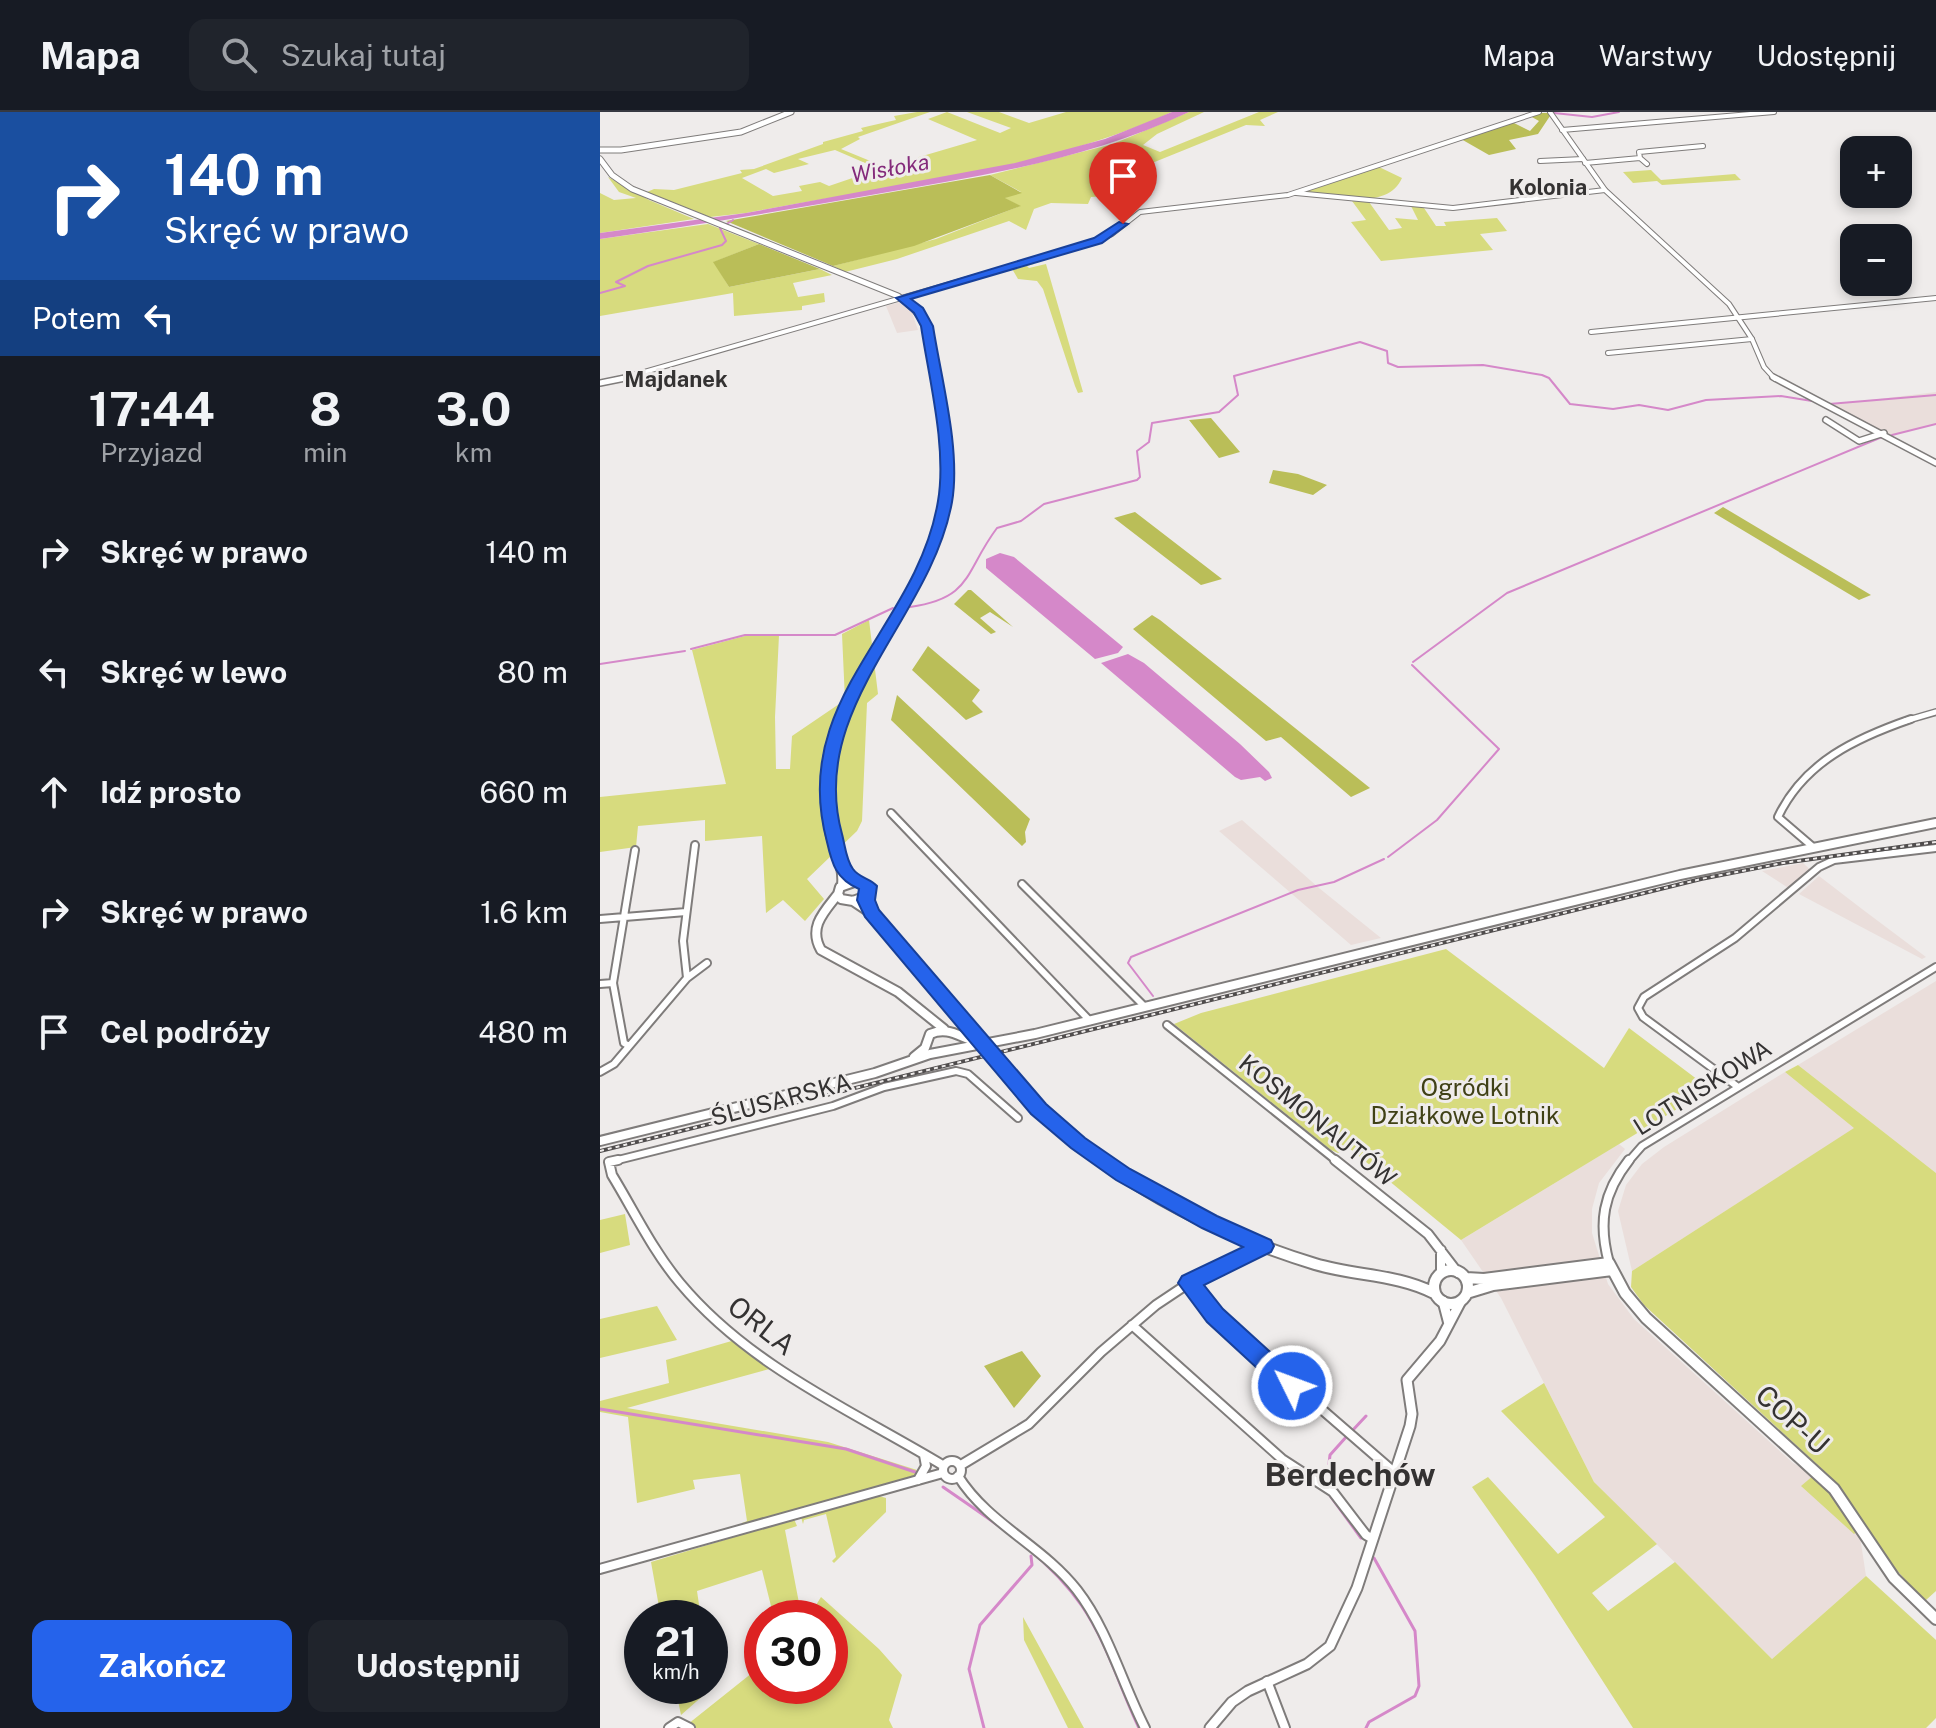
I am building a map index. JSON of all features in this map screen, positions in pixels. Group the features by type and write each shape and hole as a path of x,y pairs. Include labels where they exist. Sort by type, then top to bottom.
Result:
{"main road":[{"path":"791,112 741,132 603,154 612,175 645,195 902,298 919,311 927,326 946,451 946,500 929,558 850,697 835,733 828,760 827,810 842,868 842,885 814,928 815,940 830,958 898,992 944,1029"},
{"path":"600,1141 875,1073 936,1052 1090,1021 1680,875 1936,823"},
{"path":"842,868 868,886 866,896 871,913"},
{"path":"842,885 857,881"},
{"path":"838,894 871,913 1012,1081 1045,1115 1092,1154 1156,1194 1243,1238 1328,1268 1404,1282 1434,1293 1443,1301 1461,1301 1470,1292 1488,1286 1611,1267"},
{"path":"825,910 866,896"},
{"path":"907,1062 926,1045 930,1034 931,1030 921,1012"},
{"path":"930,1034 944,1029 952,1030 960,1037 984,1043"},
{"path":"955,1048 960,1037"},
{"path":"926,1045 936,1052"},
{"path":"1404,1282 1437,1276 1462,1275 1484,1279 1611,1267"},
{"name":"COP-U","path":"1611,1267 1625,1293 1646,1318 1834,1489 1894,1578 1936,1619"},
{"path":"1462,1275 1470,1292"},
{"path":"1434,1293 1437,1276"}],"street":[{"path":"600,383 639,375 1098,241 1112,234 1134,215 1150,210 1276,198 1296,193 1539,112"},
{"path":"1550,112 1605,190 1724,298 1752,339 1764,367 1780,383 1884,433 1936,463"},
{"path":"1562,130 1774,112"},
{"path":"1647,164 1640,158 1639,152 1703,146"},
{"path":"1540,161 1640,158"},
{"path":"1296,193 1453,208 1605,190"},
{"path":"1591,332 1936,298"},
{"path":"1608,353 1752,339"},
{"path":"1826,420 1859,441 1884,433"},
{"path":"1813,847 1778,817 1800,783 1836,754 1873,731 1936,712"},
{"path":"891,813 1090,1021"},
{"path":"687,978 683,941 695,845"},
{"path":"1738,1087 1648,1022 1638,1008 1644,997 1735,938 1828,862 1936,848"},
{"path":"629,1046 624,1043 613,983 635,850"},
{"path":"1022,884 1145,1007"},
{"path":"600,919 686,912"},
{"path":"600,1072 614,1064 687,978 707,963"},
{"name":"LOTNISKOWA","path":"1611,1267 1602,1233 1602,1210 1609,1186 1621,1166 1646,1143 1936,967"},
{"path":"600,984 613,983"},
{"name":"KOSMONAUTÓW","path":"1167,1025 1428,1234 1462,1275"},
{"name":"ŚLUSARSKA","path":"609,1162 833,1106 884,1087 961,1070 1018,1118"},
{"name":"ORLA","path":"609,1162 612,1175 680,1283 727,1329 779,1369 922,1452 943,1470"},
{"path":"1241,1259 1245,1248 1243,1238"},
{"path":"958,1476 961,1465 1029,1424 1132,1325 1189,1283 1263,1246"},
{"path":"1437,1276 1441,1250"},
{"path":"1189,1283 1215,1316 1394,1472"},
{"path":"1443,1301 1449,1324"},
{"path":"1210,1728 1232,1702 1267,1681 1307,1664 1330,1646 1357,1588 1410,1426 1407,1380 1440,1341 1461,1301"},
{"path":"1132,1325 1282,1459 1333,1492 1366,1535 1373,1539"},
{"path":"915,1482 926,1466 922,1452"},
{"path":"600,1569 915,1482 943,1470 952,1462 961,1465"},
{"path":"943,1470 949,1478 958,1476"},
{"path":"958,1476 977,1502 1032,1546 1079,1592 1145,1728"},
{"path":"1267,1681 1285,1728"},
{"path":"669,1728 678,1722 690,1728"}],"shaded area":[{"path":"1172,112 1189,112 1112,143 1033,164 803,207 600,239 600,233 746,213 1015,163 1105,139"},
{"path":"900,302 911,310 918,330 897,333 886,306"},
{"path":"1936,392 1936,424 1886,436 1829,405"},
{"path":"1000,553 1014,557 1123,647 1118,653 1095,659 986,568 986,559"},
{"path":"1128,654 1144,663 1240,744 1272,778 1265,781 1260,777 1241,780 1235,777 1101,663"},
{"path":"1242,820 1381,938 1351,945 1219,831"},
{"path":"1803,863 1814,873 1793,891 1762,871"},
{"path":"1819,876 1926,957 1922,959 1799,894"},
{"path":"1936,981 1936,1173 1798,1065"},
{"path":"1785,1072 1855,1128 1632,1271 1618,1211 1626,1185 1642,1164"},
{"path":"1619,1144 1625,1149 1599,1183 1592,1209 1592,1233 1608,1284 1634,1319 1793,1463 1814,1475 1859,1530 1866,1576 1772,1659 1594,1482 1501,1298 1461,1240"}],"green space":[{"path":"930,112 858,137 860,139 841,149 885,167 977,140 928,119 947,112 1000,133 1011,128 967,112 999,112 1029,123 1066,112 1172,112 1122,132 1017,163 746,213 710,217 647,192 654,189 674,190 742,173 740,170 754,169 823,142 863,131 861,128 896,120 894,116","holes":["835,150 879,169 829,186 820,182 799,186 802,191 773,196 742,178 766,169 774,173 809,164 798,159"]},
{"path":"1189,112 1204,112 1157,134 1143,145 1160,152 1259,112 1278,112 1260,120 1265,126 1246,125 1120,176 1120,188 1124,195 1091,197 1088,204 1051,203 1034,209 1026,230 1009,221 897,259 845,272 833,266 936,239 1020,206 1004,198 1021,192 990,175 1113,144"},
{"path":"1540,113 1550,116 1538,134 1509,140 1516,149 1489,155 1461,139 1512,122 1530,131 1539,121 1530,116"},
{"path":"1379,167 1402,178 1395,189 1384,195 1342,199 1302,193"},
{"path":"1651,170 1661,180 1735,174 1741,180 1662,185 1657,181 1633,183 1623,172"},
{"path":"990,175 1022,193 1005,198 1021,206 914,246 833,266 726,221"},
{"path":"608,177 649,200 694,219 600,233 600,193 614,200 636,198 619,192"},
{"path":"1352,201 1369,202 1389,230 1402,228 1395,218 1418,220 1410,204 1422,205 1436,226 1446,226 1444,222 1497,218 1507,231 1480,234 1493,250 1381,261 1351,222 1366,220"},
{"path":"708,224 759,244 714,262 729,287 820,269 832,275 793,283 798,297 824,293 825,302 802,306 802,310 734,316 733,293 600,316 600,239"},
{"path":"759,244 820,269 729,287 713,262"},
{"path":"1029,261 1034,264 1027,266 1029,268 1046,264 1083,392 1078,393 1075,386 1043,289 1037,281 1018,279 1011,267"},
{"path":"1211,418 1240,452 1219,458 1189,420"},
{"path":"1273,470 1298,474 1327,485 1313,495 1269,483"},
{"path":"1723,507 1871,595 1859,600 1714,513"},
{"path":"1135,512 1222,579 1201,585 1114,518"},
{"path":"968,590 1013,627 990,612 980,618 996,632 991,634 954,604"},
{"path":"1152,615 1370,788 1351,797 1281,737 1266,741 1133,629"},
{"path":"869,620 878,694 867,703 862,821 857,831 807,879 824,899 805,921 783,900 766,913 762,836 705,841 705,820 638,826 636,847 600,852 600,797 726,784 692,650 745,636 779,635 776,769 790,769 792,736 845,700 842,634"},
{"path":"928,646 980,690 972,701 983,712 966,720 912,670"},
{"path":"897,695 1030,819 1025,832 1026,842 1022,846 891,720"},
{"name":"Ogródki Działkowe Lotnik","path":"1446,949 1604,1068 1629,1028 1710,1089 1461,1240 1349,1148 1338,1153 1331,1150 1174,1024 1201,1013"},
{"path":"1798,1065 1936,1173 1936,1591 1926,1600 1884,1554 1822,1469 1644,1305 1631,1287 1632,1271 1854,1128 1785,1072"},
{"path":"625,1214 630,1245 600,1253 600,1220"},
{"path":"657,1306 677,1340 600,1358 600,1319"},
{"path":"735,1340 773,1368 627,1408 828,1442 917,1470 912,1480 743,1525 747,1521 740,1474 693,1480 695,1489 637,1503 628,1417 600,1412 600,1401 669,1383 666,1360"},
{"path":"1022,1351 1041,1376 1014,1408 984,1366"},
{"path":"1544,1383 1594,1482 1657,1544 1592,1593 1608,1611 1675,1562 1772,1659 1866,1576 1936,1640 1936,1718 1926,1728 1633,1728 1535,1576 1472,1487 1488,1477 1558,1554 1605,1517 1501,1411"},
{"path":"1814,1475 1859,1530 1854,1534 1801,1486"},
{"path":"879,1496 886,1498 886,1512 834,1563 832,1561 836,1557 826,1514 804,1520 803,1524 801,1517"},
{"path":"794,1519 797,1526 785,1530 798,1600 770,1600 762,1570 697,1591 698,1600 658,1600 651,1562"},
{"path":"1023,1617 1084,1728 1068,1728 1024,1640"},
{"path":"848,1621 902,1675 889,1720 893,1728 683,1728 713,1704 728,1704 728,1692 744,1679 744,1704 848,1704"},
{"path":"679,1704 694,1704 681,1715"}],"waterway":[{"path":"1554,113 1592,117 1619,112"},
{"path":"600,293 625,286 616,282 648,266 722,245 726,241 720,228 733,220"},
{"path":"910,607 930,603 957,590 997,528 1021,521 1044,504 1137,480 1140,477 1137,451 1149,442 1152,423 1219,412 1238,395 1234,376 1360,342 1387,351 1388,363 1398,367 1483,365 1542,375 1549,378 1570,404 1613,409 1639,405 1668,410 1706,400 1781,396 1812,401"},
{"path":"1829,404 1936,395"},
{"path":"1892,435 1936,424"},
{"path":"1413,662 1507,593 1882,437"},
{"path":"691,649 745,635 835,635 893,608"},
{"path":"600,664 685,651"},
{"path":"1388,857 1437,820 1499,749 1412,665"},
{"path":"1153,996 1128,963 1131,957 1298,890 1334,882 1384,859"},
{"path":"600,1409 846,1449 915,1472"},
{"path":"1352,1431 1366,1416"},
{"path":"1329,1464 1330,1455 1347,1436"},
{"path":"943,1487 1018,1540 1068,1588 1099,1635 1139,1728"},
{"path":"1329,1494 1361,1538"},
{"path":"984,1728 969,1669 980,1625 1032,1565 1031,1556"},
{"path":"1366,1728 1369,1722 1415,1696 1419,1686 1415,1631 1374,1558"}],"railway":[{"path":"600,1151 1701,879 1783,863 1936,842"}],"district":[{"name":"Kolonia","path":"1548,187"},
{"name":"Majdanek","path":"676,379"},
{"name":"Berdechów","path":"1350,1474"}],"route":[{"path":"1123,224 1098,241 902,298 919,311 927,326 946,451 946,500 929,558 843,711 828,760 827,810 842,868 852,879 868,886 866,900 871,913 1039,1109 1092,1154 1123,1175 1209,1222 1263,1246 1249,1256 1189,1283 1215,1316 1292,1386"}],"water label":[{"name":"Wisłoka","path":"890,168"}]}
